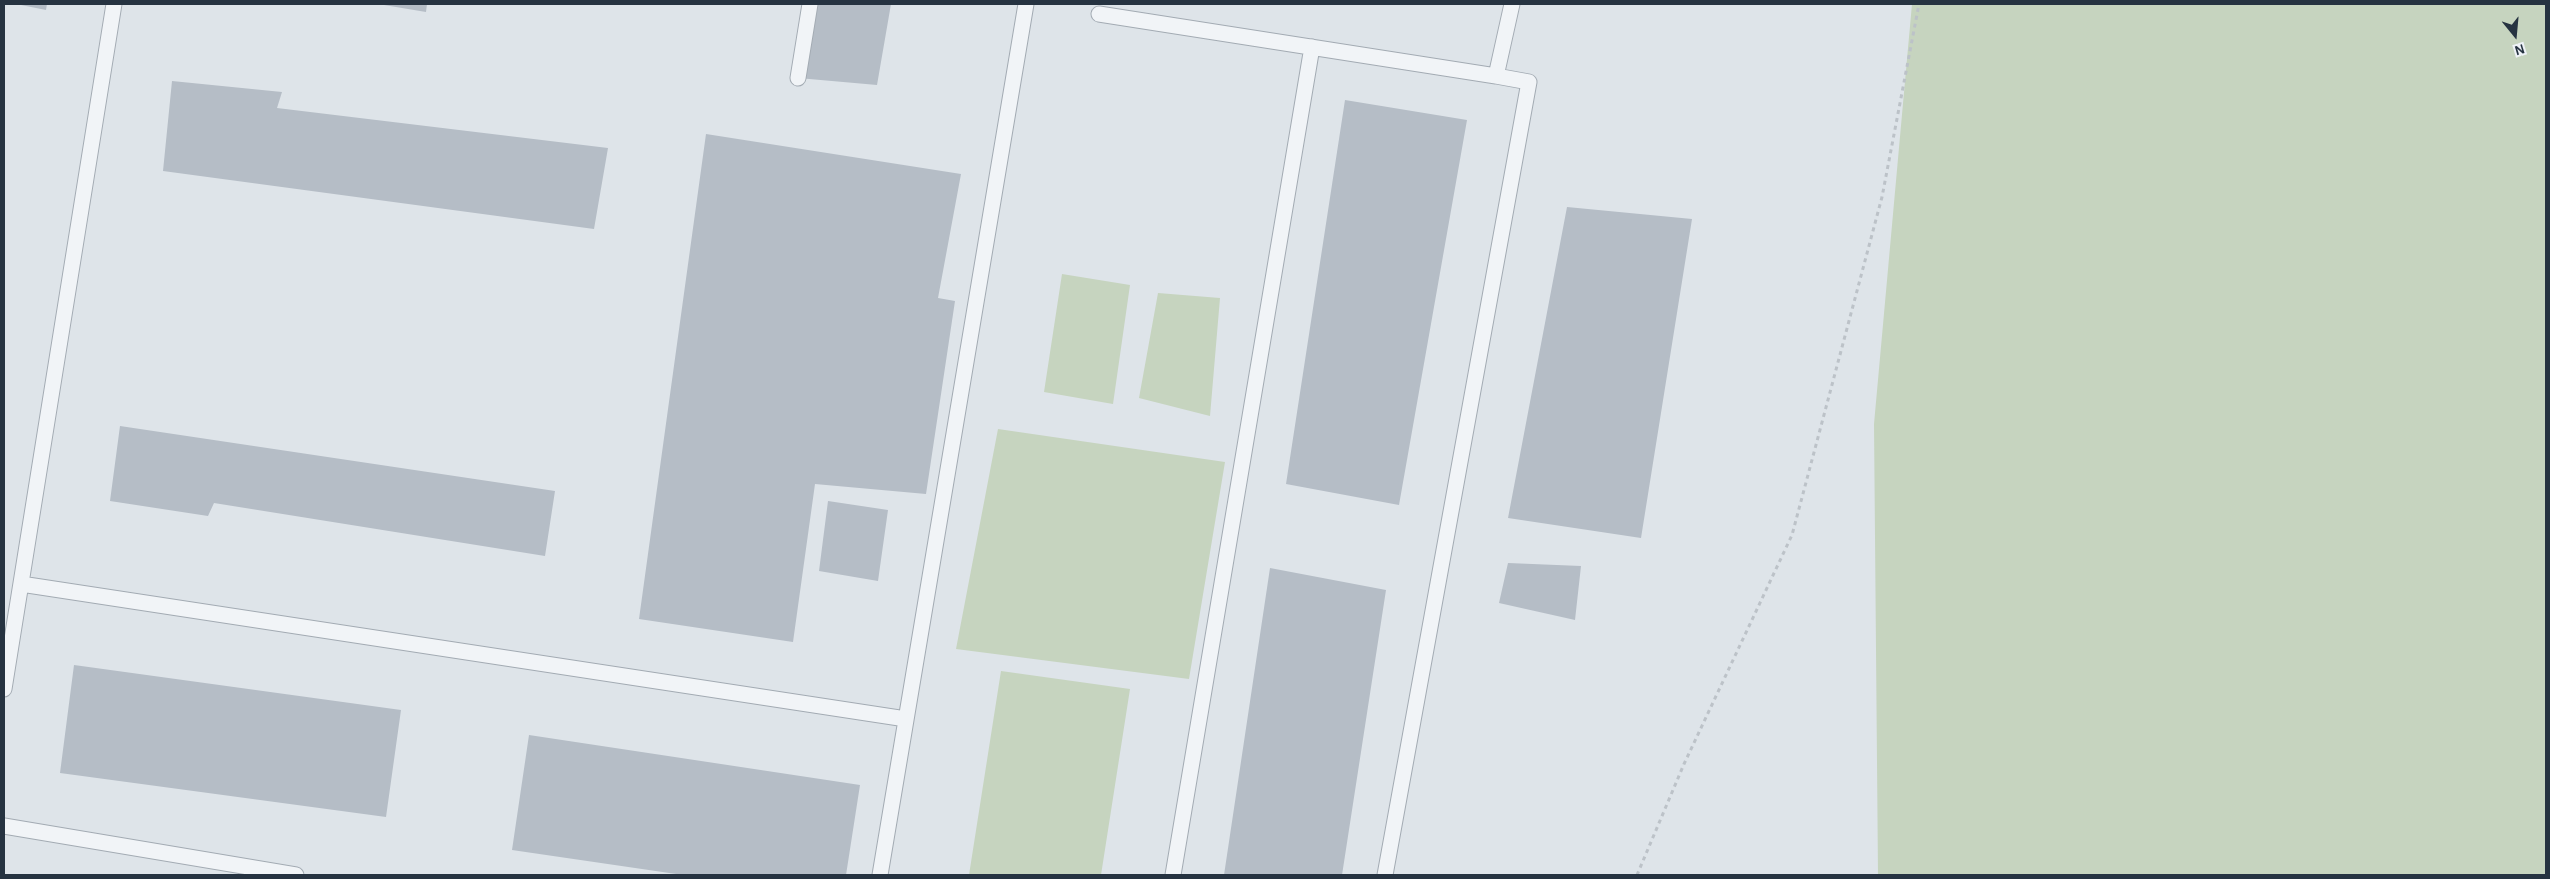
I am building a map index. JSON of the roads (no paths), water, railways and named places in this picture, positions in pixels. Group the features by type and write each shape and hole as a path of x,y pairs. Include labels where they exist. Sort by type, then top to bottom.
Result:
{"lane":[{"path":"4,689 114,4"},
{"path":"798,78 810,4"},
{"path":"880,875 1026,4"},
{"path":"1496,76 1512,4"},
{"path":"1099,14 1529,82 1385,875"},
{"path":"1173,875 1312,47"},
{"path":"21,584 906,719"},
{"path":"4,826 296,875"}]}
